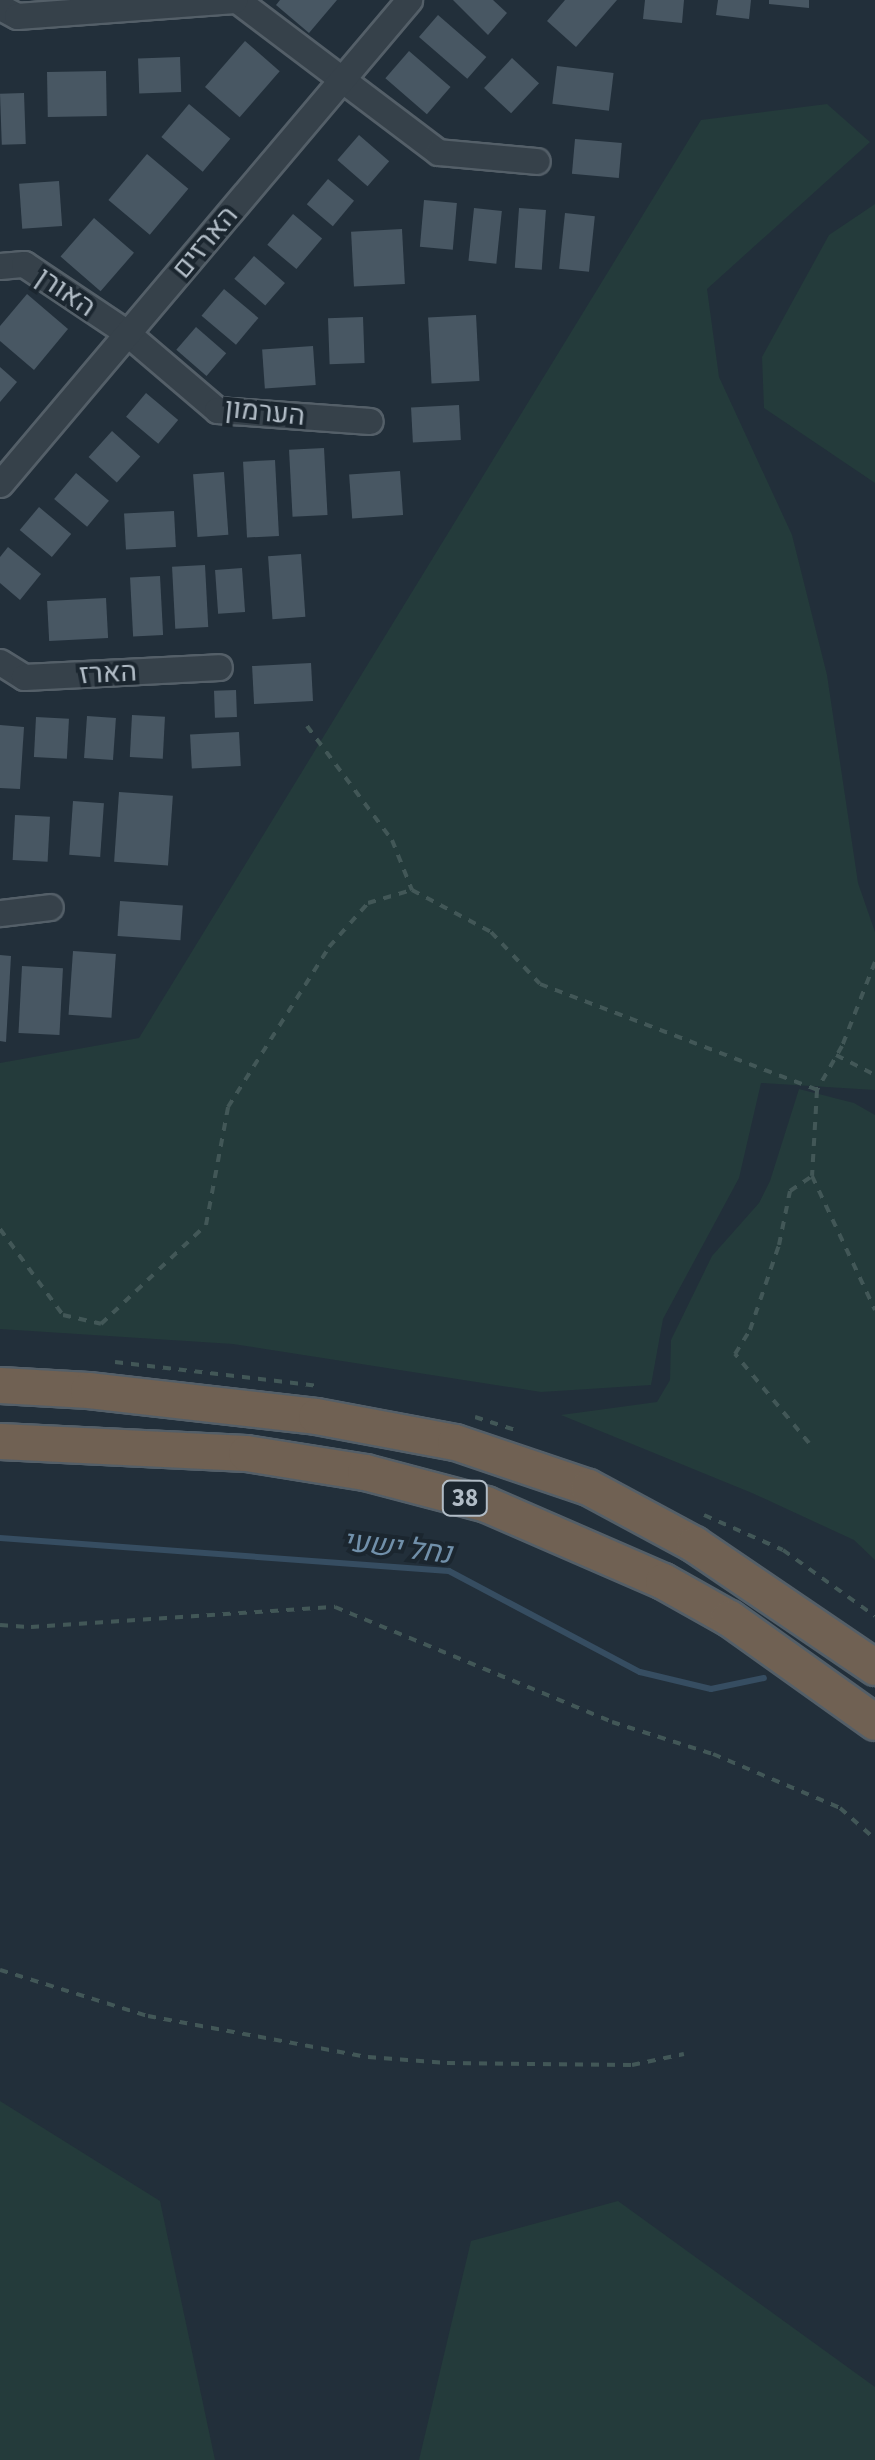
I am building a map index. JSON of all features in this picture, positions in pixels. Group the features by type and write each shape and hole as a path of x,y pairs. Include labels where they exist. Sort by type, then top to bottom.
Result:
{"highway":[{"name":"38","path":"0,1385 88,1390 316,1416 455,1442 588,1487 694,1544 875,1667"},
{"name":"38","path":"0,1440 246,1453 365,1472 486,1504 662,1580 729,1618 875,1722"}],"street":[{"path":"0,7 17,16 236,0 438,152 536,161"},
{"name":"הארזים","path":"0,484 409,0"},
{"name":"האורן","path":"0,266 24,264 128,333"},
{"name":"הערמון","path":"128,333 217,410 370,421"},
{"name":"הארז","path":"0,662 24,677 220,666"},
{"path":"0,912 50,906"}],"path":[{"path":"306,726 392,840 412,890 491,932 540,984 817,1090"},
{"path":"0,1230 63,1315 101,1324 206,1226 228,1107 330,947 368,903 412,890"},
{"path":"875,962 817,1090 812,1176 875,1310"},
{"path":"836,1055 875,1076"},
{"path":"809,1444 735,1354 750,1330 774,1262 790,1191 812,1176"},
{"path":"0,1625 32,1628 335,1607 595,1716 712,1754 840,1808 875,1839"},
{"path":"0,1970 148,2016 368,2056 447,2063 632,2065 684,2054"}],"green space":[{"path":"827,104 870,142 707,289 719,377 792,535 827,675 858,883 875,932 875,1090 761,1083 739,1178 663,1319 651,1385 541,1392 233,1344 0,1329 0,1063 139,1038 701,120"},
{"path":"875,204 875,483 764,408 762,357 829,235"},
{"path":"799,1089 854,1103 875,1115 875,1560 854,1540 752,1493 561,1415 657,1402 670,1380 671,1340 712,1256 759,1203 770,1181"},
{"path":"0,2101 160,2201 215,2460 0,2460"},
{"path":"618,2201 875,2387 875,2460 419,2460 471,2241"}],"building":[{"path":"280,0 337,0 309,33 276,5"},
{"path":"453,0 493,0 507,13 488,35"},
{"path":"565,0 617,0 576,47 547,21"},
{"path":"645,0 684,0 682,23 643,19"},
{"path":"718,0 751,0 749,19 716,15"},
{"path":"769,0 809,0 809,8 769,4"},
{"path":"438,15 486,57 467,79 419,37"},
{"path":"245,41 280,71 240,117 205,87"},
{"path":"409,51 451,87 427,114 385,78"},
{"path":"180,57 181,92 139,93 138,58"},
{"path":"512,58 539,83 511,113 484,88"},
{"path":"557,66 614,73 609,111 552,104"},
{"path":"106,71 107,116 48,117 47,72"},
{"path":"24,93 26,144 2,145 0,94"},
{"path":"189,104 230,139 203,172 161,137"},
{"path":"359,135 389,161 368,186 337,160"},
{"path":"575,139 622,143 619,178 572,174"},
{"path":"147,154 188,189 150,235 108,200"},
{"path":"328,179 354,201 333,226 307,204"},
{"path":"59,181 62,226 22,229 19,184"},
{"path":"424,200 457,203 453,250 420,247"},
{"path":"474,208 502,211 496,264 468,261"},
{"path":"519,208 546,210 542,270 515,268"},
{"path":"565,213 595,216 589,272 559,269"},
{"path":"293,214 322,238 296,269 267,245"},
{"path":"94,218 134,253 101,291 61,256"},
{"path":"402,229 405,284 354,287 351,232"},
{"path":"254,256 285,283 265,306 234,279"},
{"path":"224,289 258,318 236,345 202,316"},
{"path":"27,294 68,329 34,370 0,341 0,326"},
{"path":"476,315 479,381 432,383 428,318"},
{"path":"363,317 365,363 330,364 328,318"},
{"path":"196,327 226,353 207,376 176,350"},
{"path":"313,346 316,385 265,388 262,350"},
{"path":"0,367 17,382 0,402"},
{"path":"146,393 178,420 158,444 126,417"},
{"path":"459,405 461,440 413,442 411,408"},
{"path":"112,431 140,456 117,482 89,457"},
{"path":"324,448 328,515 293,517 289,450"},
{"path":"275,460 279,536 247,538 243,462"},
{"path":"400,471 403,515 352,518 349,475"},
{"path":"224,472 228,535 197,537 193,474"},
{"path":"76,473 109,501 87,527 54,499"},
{"path":"39,507 71,534 52,557 20,530"},
{"path":"174,511 176,547 126,550 124,514"},
{"path":"8,547 41,574 20,600 0,583 0,557"},
{"path":"301,554 305,617 272,619 268,556"},
{"path":"205,565 208,627 175,629 172,567"},
{"path":"242,568 245,612 218,614 215,570"},
{"path":"160,576 163,635 133,636 130,578"},
{"path":"106,598 108,638 49,641 47,601"},
{"path":"311,663 313,701 254,704 252,666"},
{"path":"236,690 237,717 215,718 214,691"},
{"path":"132,715 165,717 163,759 130,757"},
{"path":"87,716 116,718 113,760 84,758"},
{"path":"36,717 69,719 67,759 34,757"},
{"path":"0,725 24,727 20,789 0,788"},
{"path":"239,732 241,766 192,769 190,735"},
{"path":"119,792 173,796 168,866 114,862"},
{"path":"73,801 104,803 100,857 69,855"},
{"path":"15,815 50,817 48,862 13,860"},
{"path":"120,901 183,905 180,940 118,936"},
{"path":"73,951 116,954 111,1018 69,1015"},
{"path":"0,955 11,956 6,1042 0,1041"},
{"path":"22,966 63,968 59,1035 18,1033"}],"waterway":[{"name":"נחל ישעי","path":"0,1538 449,1571 640,1672 711,1689 764,1678"}]}
